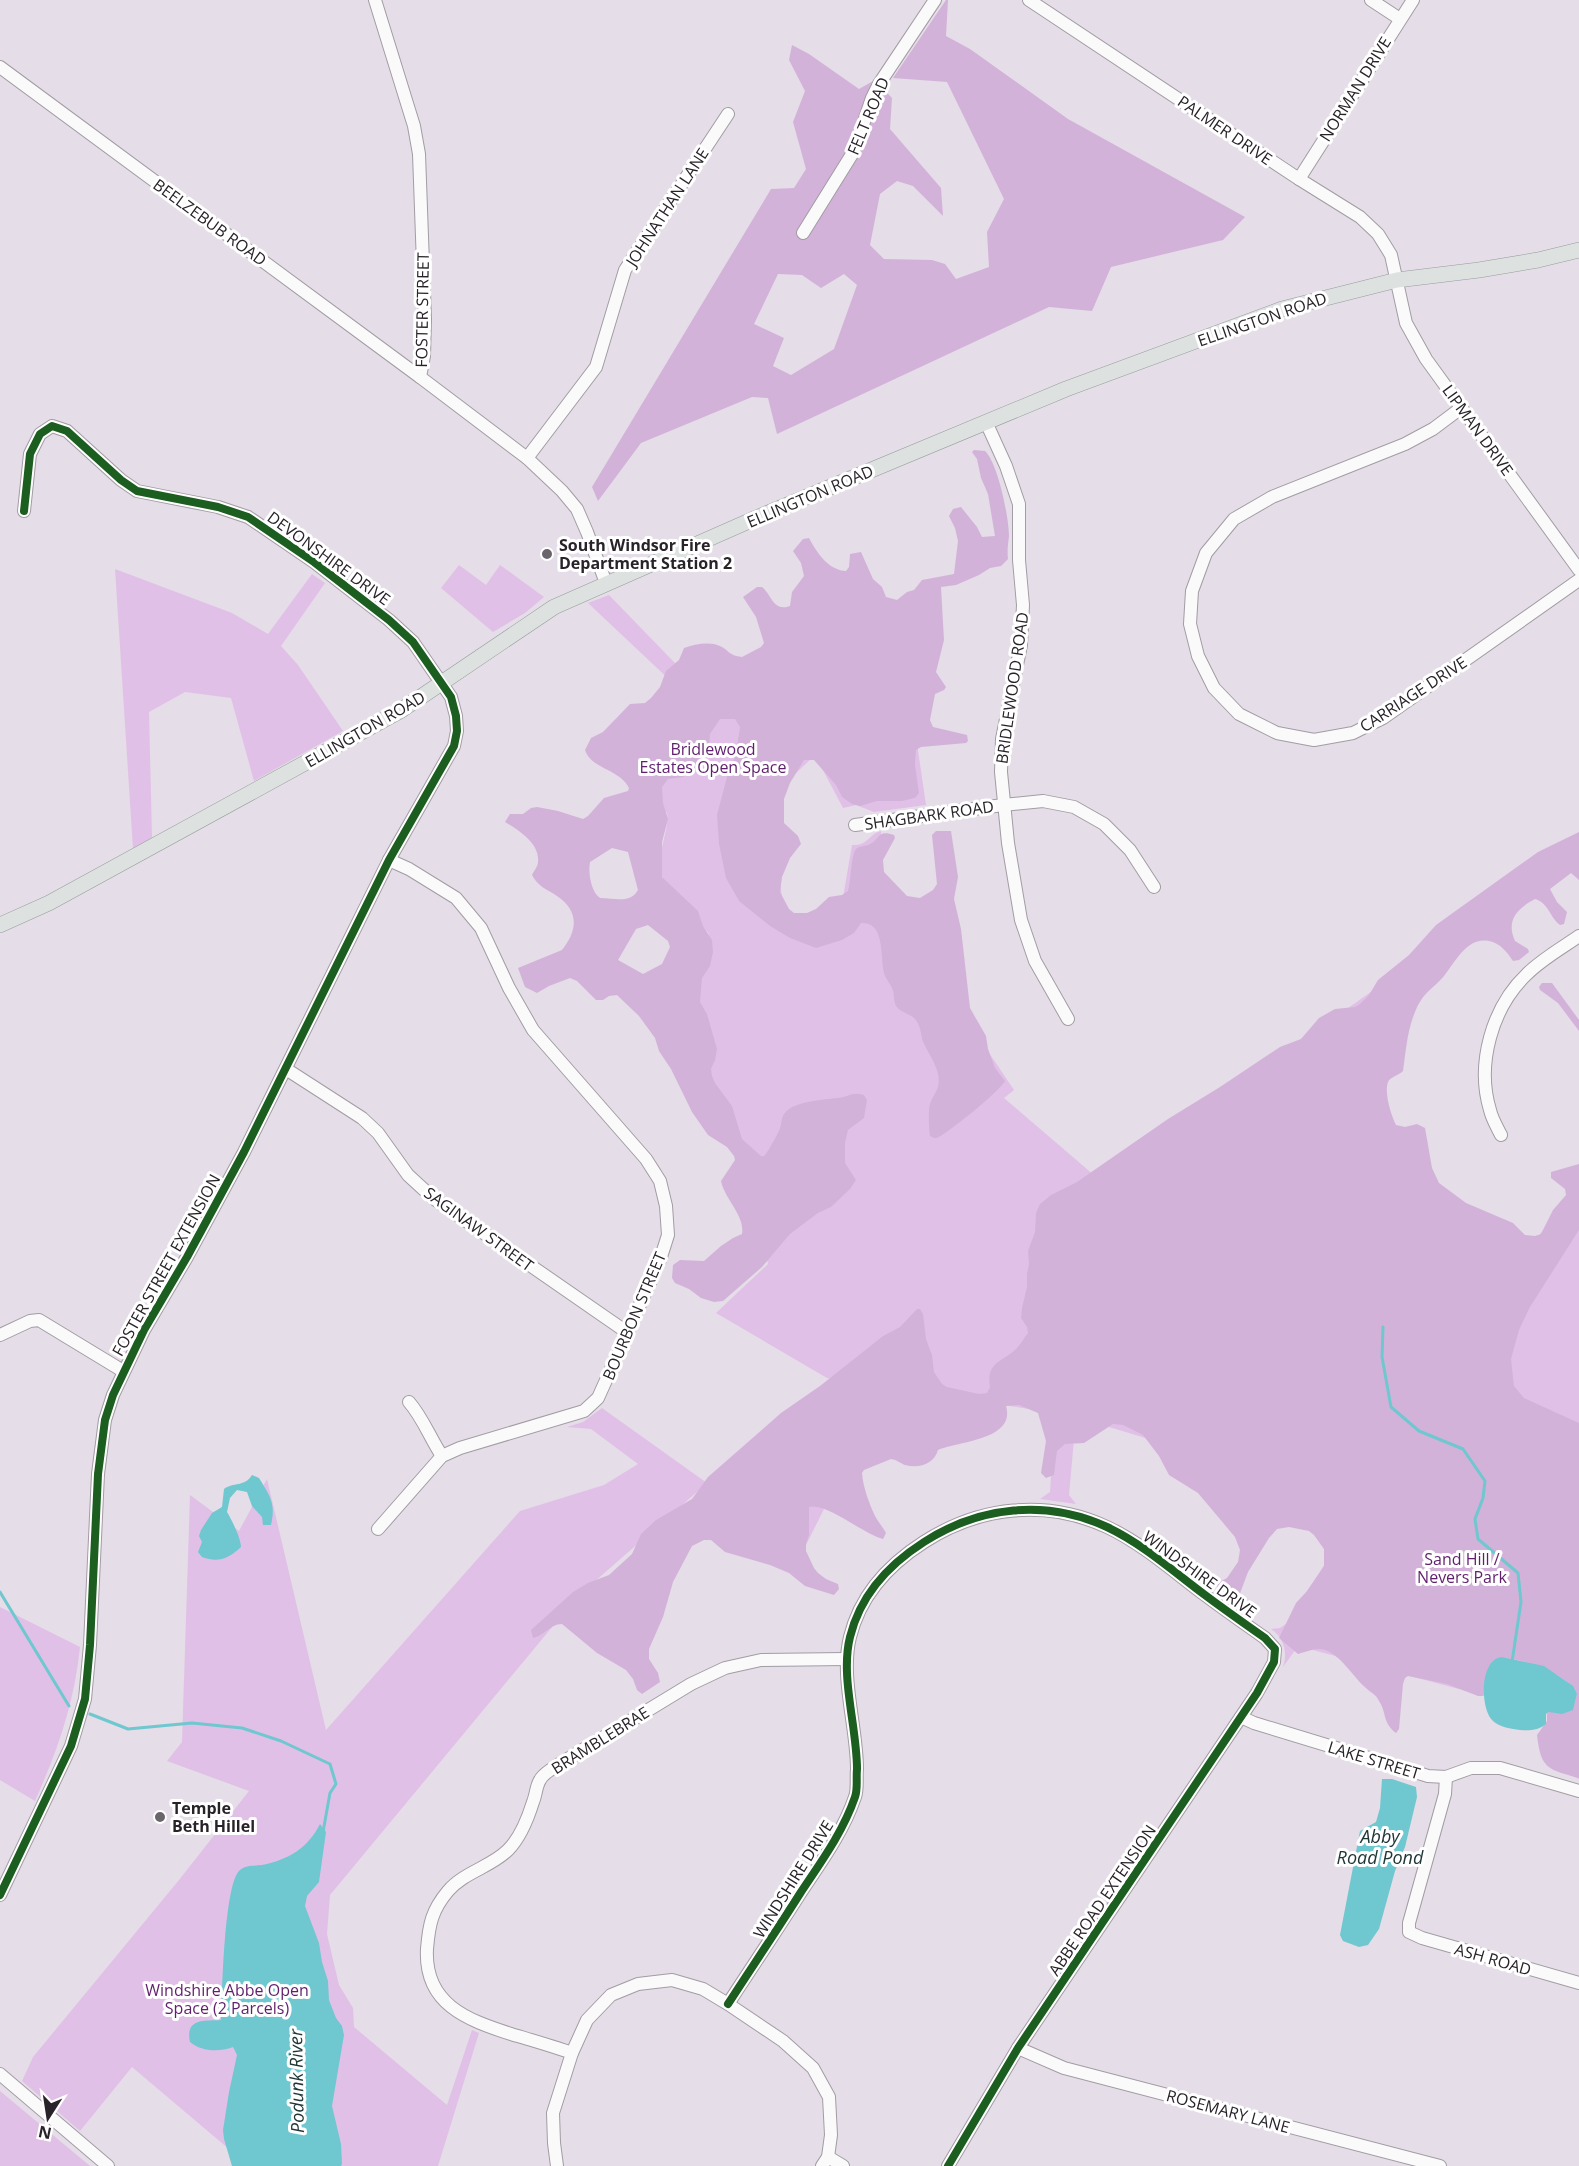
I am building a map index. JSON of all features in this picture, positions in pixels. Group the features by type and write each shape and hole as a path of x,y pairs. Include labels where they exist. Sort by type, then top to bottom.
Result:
{"main road":[{"name":"ELLINGTON ROAD","path":"0,925 49,903 400,711 554,607 606,583 1066,389 1282,309 1397,280 1498,266 1579,250"}],"street":[{"name":"FOSTER STREET","path":"375,0 414,126 420,154 425,319 424,356 420,377 527,458 562,491 577,509 588,532 606,583"},
{"name":"FELT ROAD","path":"803,233 854,151 879,84 935,0"},
{"name":"PALMER DRIVE","path":"1029,0 1360,218 1378,234 1391,255 1397,280"},
{"path":"1371,0 1400,19"},
{"name":"NORMAN DRIVE","path":"1299,179 1413,0"},
{"name":"BEELZEBUB ROAD","path":"0,67 420,377"},
{"name":"JOHNATHAN LANE","path":"527,458 596,367 625,270 728,114"},
{"name":"LIPMAN DRIVE","path":"1397,280 1406,323 1426,358 1579,570"},
{"name":"CARRIAGE DRIVE","path":"1461,408 1433,429 1405,444 1272,497 1234,519 1206,553 1192,591 1190,624 1198,656 1214,688 1239,714 1277,733 1314,740 1353,733 1383,718 1579,580"},
{"name":"BRIDLEWOOD ROAD","path":"986,422 1006,466 1019,504 1021,645 1002,739 1001,772 1004,805 1021,920 1035,962 1068,1019"},
{"name":"DEVONSHIRE DRIVE","path":"24,511 30,454 40,434 52,426 67,431 121,480 137,491 238,513 276,534 389,620 413,642 442,683"},
{"name":"FOSTER STREET EXTENSION","path":"0,1895 71,1746 85,1699 90,1645 98,1474 105,1420 123,1371 144,1330 224,1189 389,860 454,746 457,731 456,716 451,697 442,683"},
{"name":"SHAGBARK ROAD","path":"855,825 1043,801 1074,807 1104,824 1130,850 1154,887"},
{"name":"BOURBON STREET","path":"378,1529 442,1456 460,1448 584,1411 598,1398 660,1260 668,1235 666,1206 660,1182 646,1159 533,1030 509,988 481,928 456,898 410,869 389,860"},
{"path":"1501,1135 1490,1110 1486,1083 1485,1060 1492,1028 1508,997 1527,974 1579,936"},
{"name":"SAGINAW STREET","path":"286,1069 362,1118 378,1133 408,1174 433,1198 627,1333"},
{"path":"0,1335 30,1321 39,1320 123,1371"},
{"path":"409,1402 419,1413 429,1436 442,1456"},
{"name":"WINDSHIRE DRIVE","path":"728,2004 841,1832 856,1794 857,1747 846,1659 857,1614 866,1598 899,1559 944,1529 993,1512 1024,1509 1054,1511 1079,1516 1108,1528 1180,1575 1265,1638 1275,1649"},
{"name":"ABBE ROAD EXTENSION","path":"948,2166 1018,2048 1241,1717 1274,1662 1275,1649"},
{"name":"BRAMBLEBRAE","path":"572,2053 476,2022 445,2001 432,1984 426,1961 428,1935 435,1909 450,1888 471,1873 493,1863 510,1848 522,1829 540,1779 573,1755 682,1690 725,1668 761,1660 846,1659"},
{"name":"LAKE STREET","path":"1241,1717 1254,1723 1428,1776 1446,1777 1471,1768 1500,1768 1579,1791"},
{"name":"ASH ROAD","path":"1446,1777 1445,1794 1409,1923 1409,1932 1422,1938 1579,1983"},
{"path":"557,2166 553,2113 572,2053 587,2020 611,1995 638,1983 672,1980 703,1989 728,2004 783,2041 813,2068 829,2097 831,2135 825,2161 843,2166"},
{"name":"ROSEMARY LANE","path":"1018,2048 1064,2068 1440,2166"},
{"path":"0,2074 108,2166"}],"green space":[{"path":"948,0 946,36 970,49 1068,119 1245,217 1223,240 1111,267 1092,311 1049,307 777,434 768,398 752,397 641,443 598,501 592,487 771,189 794,188 806,169 793,122 805,91 789,60 792,45 809,54 859,89 875,80 892,98 890,129 941,188 943,216 913,186 897,181 880,194 870,245 884,259 932,260 945,264 956,279 989,267 987,232 1004,199 947,82 893,78","holes":["778,274 802,275 821,288 844,274 857,285 834,349 791,375 773,366 784,338 754,324"]},
{"path":"974,450 985,451 990,457 998,478 1009,528 1008,559 1001,566 990,568 956,585 941,587 944,640 936,672 946,687 935,694 930,720 933,727 967,735 968,741 921,747 916,750 915,765 919,793 915,798 902,801 877,801 860,806 842,797 836,785 814,760 804,760 790,783 784,799 784,823 798,836 801,844 790,858 782,877 780,892 789,909 794,913 807,913 816,909 829,897 842,895 848,891 856,849 870,844 879,835 888,833 894,835 895,838 883,860 884,872 907,896 920,898 933,890 937,884 932,835 936,831 951,831 958,877 954,899 961,929 970,1008 986,1036 995,1068 1005,1081 984,1102 938,1138 930,1136 929,1107 938,1087 937,1070 924,1044 917,1022 896,1006 893,990 883,969 880,943 875,928 861,923 854,933 842,940 816,948 790,938 770,926 739,901 726,878 719,844 717,815 728,773 736,754 740,727 735,719 720,719 710,734 709,748 702,763 683,777 668,779 662,787 663,803 668,819 662,842 662,877 698,911 703,926 712,940 713,952 710,966 702,978 700,1002 707,1014 717,1049 711,1069 712,1076 732,1106 742,1139 761,1156 766,1154 773,1143 782,1117 794,1106 856,1094 864,1095 867,1100 864,1118 848,1130 845,1143 845,1163 856,1180 850,1189 831,1207 818,1213 790,1234 762,1267 723,1301 714,1302 701,1298 675,1283 672,1278 673,1265 680,1260 704,1261 721,1246 742,1234 741,1220 726,1195 721,1181 735,1160 734,1156 727,1147 708,1135 692,1112 671,1069 659,1051 655,1038 639,1016 617,995 596,1000 577,981 570,978 537,993 525,987 518,968 562,950 571,935 574,921 564,902 534,879 532,875 537,867 538,855 532,843 505,822 510,814 523,814 537,807 583,819 604,798 628,791 629,788 625,782 588,756 585,750 591,738 603,732 630,704 645,703 651,698 660,687 666,671 679,660 684,648 707,643 720,646 742,657 761,647 764,643 756,617 743,597 757,587 762,587 776,605 790,606 792,592 804,576 801,563 793,551 803,539 809,538 824,560 840,570 846,571 849,567 850,554 861,552 873,579 882,587 886,597 897,600 907,592 914,590 922,580 954,574 958,541 949,516 953,509 961,507 982,537 995,536 988,494 981,478 977,459 972,452","holes":["612,848 628,852 638,890 626,899 600,898 591,882 590,862","648,925 668,941 670,947 662,964 643,974 618,960 636,929"]},
{"path":"459,565 486,585 500,565 544,597 525,613 493,632 441,588"},
{"path":"115,569 232,613 268,634 312,574 325,583 281,646 298,665 343,731 254,781 231,698 185,692 149,712 152,838 133,849"},
{"path":"609,595 701,690 915,730 926,805 874,812 856,805 843,808 815,755 769,799 785,920 841,909 852,845 862,844 881,831 882,908 938,942 985,1047 1014,1090 1004,1098 1102,1182 1409,965 1309,1123 1520,1264 1579,1177 1579,1779 1564,1773 1548,1713 1298,1646 1283,1667 1284,1646 1271,1629 1280,1628 1286,1624 1364,1504 1076,1417 1069,1495 1076,1504 1040,1499 1050,1492 1055,1413 827,1378 716,1313 768,1264 732,1119 674,1050 709,934 664,880 660,872 667,813 612,763 674,684 588,603"},
{"name":"Sand Hill / Nevers Park","path":"1579,832 1579,880 1571,873 1550,889 1557,902 1567,912 1564,924 1560,925 1546,907 1535,899 1518,911 1512,922 1512,934 1515,941 1529,952 1519,960 1513,961 1506,951 1493,942 1481,941 1468,946 1418,1005 1408,1034 1403,1071 1389,1080 1387,1098 1396,1125 1405,1127 1417,1124 1425,1128 1432,1168 1439,1183 1466,1203 1513,1223 1525,1235 1541,1234 1553,1210 1566,1195 1565,1189 1551,1178 1551,1172 1579,1164 1579,1230 1530,1307 1519,1330 1511,1359 1514,1386 1524,1398 1579,1423 1579,1778 1553,1770 1544,1762 1537,1735 1547,1721 1549,1712 1573,1710 1577,1694 1564,1679 1533,1664 1502,1657 1484,1683 1483,1696 1447,1684 1408,1676 1403,1684 1399,1729 1396,1733 1389,1725 1376,1697 1337,1657 1322,1649 1298,1654 1279,1638 1296,1603 1324,1566 1324,1549 1314,1535 1309,1531 1289,1527 1277,1529 1248,1572 1239,1596 1234,1599 1214,1585 1227,1578 1238,1562 1240,1550 1235,1537 1198,1493 1169,1475 1159,1456 1143,1435 1123,1425 1113,1424 1084,1443 1065,1444 1057,1451 1054,1475 1046,1478 1041,1473 1046,1441 1038,1413 1019,1405 1006,1406 1007,1417 1002,1426 994,1432 938,1450 933,1459 921,1466 905,1465 891,1459 864,1470 862,1473 865,1489 875,1516 886,1533 883,1539 825,1509 809,1507 809,1535 806,1551 818,1573 838,1584 839,1589 834,1595 805,1586 789,1573 770,1565 725,1552 711,1540 704,1540 692,1546 673,1582 663,1617 649,1649 649,1659 658,1673 660,1682 642,1694 637,1690 626,1670 597,1653 562,1624 533,1638 531,1630 573,1592 609,1575 632,1554 641,1534 656,1520 692,1499 708,1477 781,1413 820,1386 883,1336 900,1327 917,1309 920,1309 923,1314 934,1372 942,1384 979,1394 987,1393 990,1387 990,1372 996,1364 1016,1349 1028,1333 1021,1318 1027,1287 1028,1251 1035,1232 1036,1213 1040,1204 1051,1195 1077,1182 1168,1119 1280,1047 1301,1039 1319,1018 1335,1009 1355,1007 1360,1004 1378,980 1409,955 1436,925 1538,852"},
{"path":"1542,983 1552,983 1579,1020 1579,1031 1558,1003 1540,990"},
{"name":"Windshire Abbe Open Space (2 Parcels)","path":"602,1408 707,1483 847,1463 802,1553 706,1484 577,1597 330,1895 327,1934 339,1985 353,2008 354,2027 447,2105 472,2030 479,2033 438,2166 249,2166 132,2067 80,2131 22,2081 33,2057 249,1791 167,1761 182,1742 190,1495 239,1531 267,1479 326,1730 520,1511 604,1485 638,1464 591,1429 567,1427 583,1422"},
{"path":"0,1607 80,1647 74,1688 64,1726 35,1801 0,1780"},
{"path":"0,2091 90,2166 0,2166"}],"water":[{"path":"252,1475 259,1478 271,1500 273,1511 271,1525 263,1525 262,1517 252,1506 247,1492 237,1490 230,1498 227,1512 234,1524 241,1547 223,1559 213,1560 202,1557 198,1552 202,1542 199,1536 212,1513 222,1507 224,1489 246,1481"},
{"path":"1502,1657 1544,1666 1573,1686 1577,1694 1573,1710 1562,1714 1549,1712 1546,1714 1546,1724 1534,1730 1513,1729 1493,1721 1486,1707 1484,1686 1489,1666 1494,1660"},
{"name":"Abby Road Pond","path":"1382,1779 1392,1779 1416,1787 1417,1797 1405,1847 1395,1871 1379,1929 1368,1945 1359,1947 1343,1941 1340,1935 1360,1831 1376,1822 1380,1808"},
{"path":"320,1824 326,1832 319,1882 307,1896 305,1906 319,1943 328,1981 329,2000 344,2035 332,2106 341,2144 342,2164 341,2166 232,2166 223,2130 237,2055 233,2047 222,2050 200,2048 190,2042 190,2029 197,2022 221,2020 227,1916 230,1895 240,1870 247,1866 271,1863 296,1852 310,1840"}],"waterway":[{"path":"1383,1327 1382,1357 1391,1407 1419,1431 1463,1449 1485,1481 1483,1498 1475,1519 1478,1539 1518,1573 1521,1602 1512,1662"},
{"name":"Podunk River","path":"0,1592 69,1706"},
{"name":"Podunk River","path":"90,1714 128,1729 192,1723 242,1728 281,1741 330,1764 336,1784 330,1793 323,1832"}],"cycle path":[{"path":"0,1895 71,1746 85,1699 90,1645 98,1474 105,1420 113,1395 144,1330 244,1152 389,860 454,746 457,731 451,697 413,642 389,620 314,562 248,517 218,507 137,491 121,480 67,431 52,426 40,434 30,454 24,511"},
{"path":"728,2004 831,1846 855,1797 857,1769 848,1685 847,1652 861,1608 887,1571 911,1551 945,1530 990,1514 1014,1510 1061,1512 1084,1518 1120,1534 1158,1559 1265,1638 1275,1649 1274,1662 1257,1693 1018,2048 948,2166"}],"place":[{"name":"South Windsor Fire Department Station 2","path":"547,554"},
{"name":"Temple Beth Hillel","path":"160,1817"}],"park label":[{"name":"Bridlewood Estates Open Space","path":"713,758"}]}
